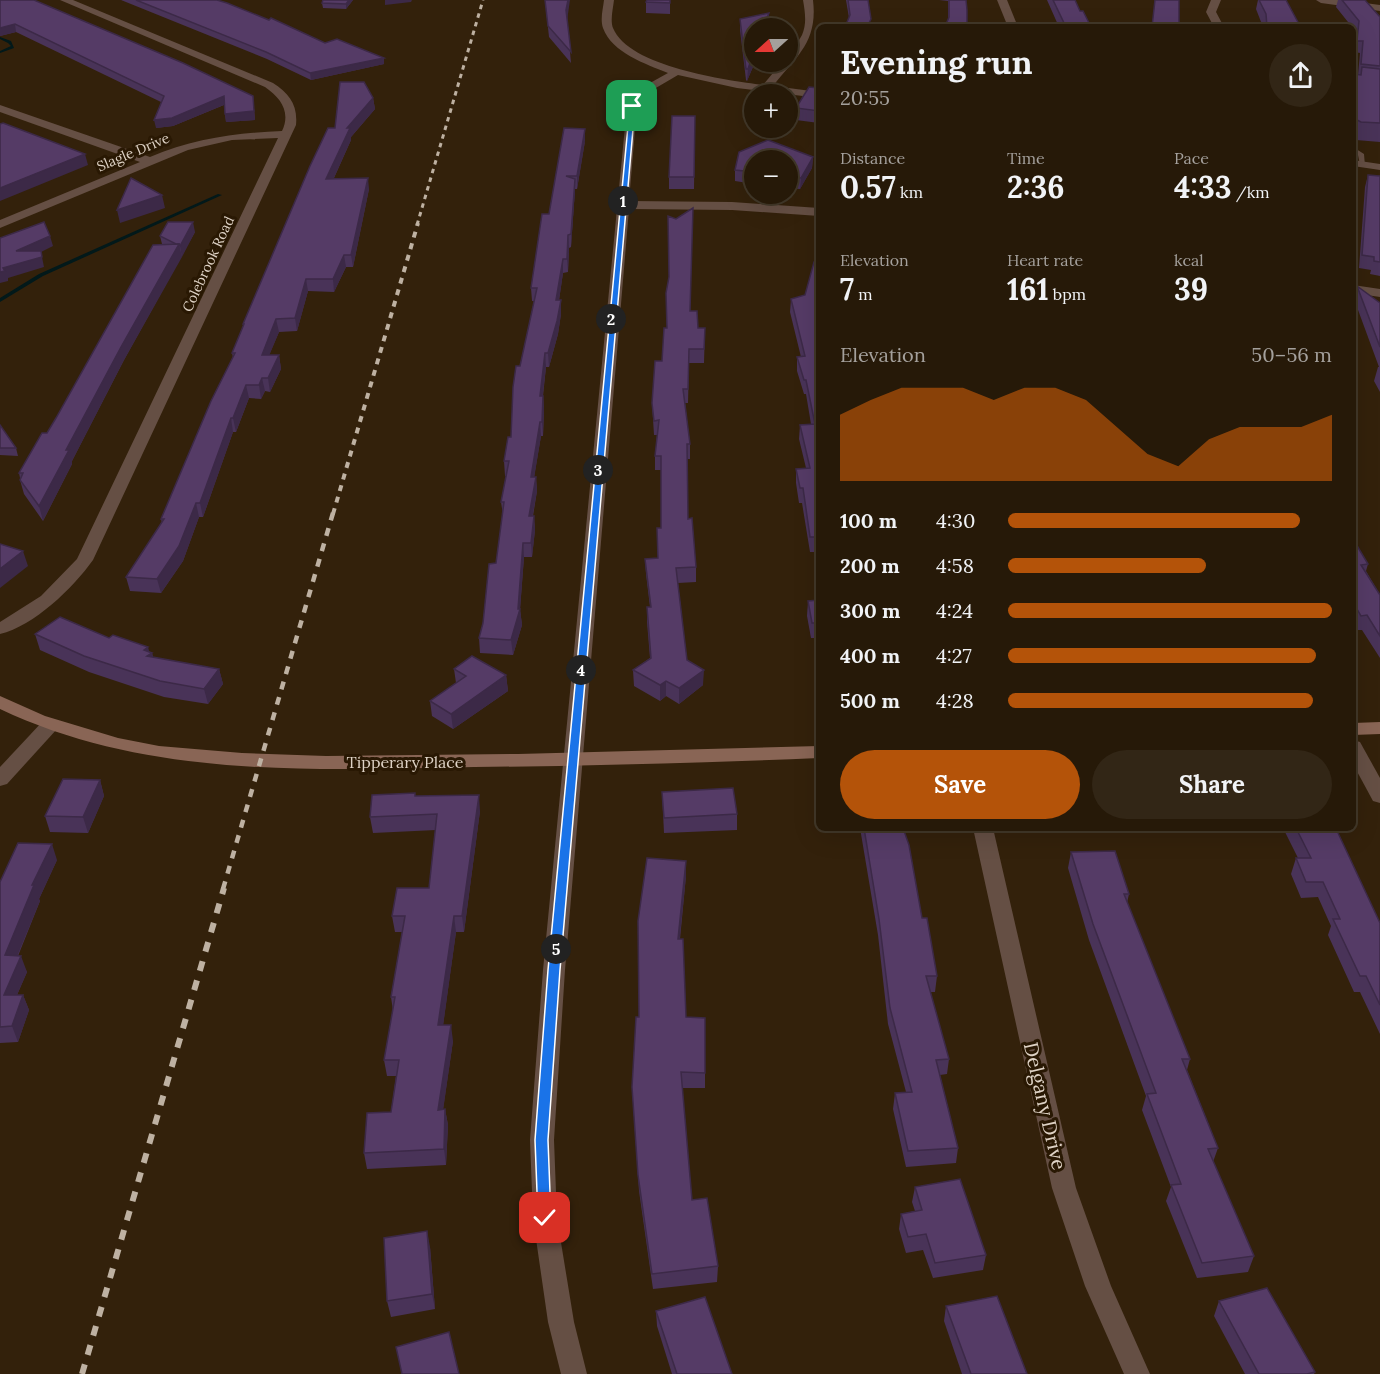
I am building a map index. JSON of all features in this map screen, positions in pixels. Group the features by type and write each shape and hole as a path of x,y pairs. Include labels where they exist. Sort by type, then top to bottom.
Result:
{"street":[{"name":"Colebrook Road","path":"0,629 39,607 65,586 85,561 290,125 292,114 283,95 269,85 65,0"},
{"path":"609,0 607,25 611,34 635,54 677,72 744,85"},
{"path":"798,48 810,27 808,0"},
{"path":"1002,0 1012,24"},
{"path":"1216,0 1211,12 1217,24"},
{"path":"1321,0 1380,8"},
{"path":"574,1374 561,1322 545,1218 542,1140 573,760 632,106 645,90 677,72"},
{"path":"769,84 778,72"},
{"path":"798,92 816,94"},
{"path":"0,108 149,161"},
{"name":"Slagle Drive","path":"0,224 149,161 205,142 285,134"},
{"path":"1358,164 1380,167"},
{"path":"622,205 732,206 816,212"},
{"path":"1356,289 1380,293"},
{"name":"Tipperary Place","path":"0,702 50,725 89,738 145,750 213,759 419,762 573,760 816,752"},
{"path":"0,779 50,725"},
{"path":"1356,729 1380,728"},
{"path":"1356,752 1380,796"},
{"name":"Delgany Drive","path":"984,831 1064,1188 1098,1286 1137,1374"}],"lane":[{"path":"1356,151 1361,154 1358,164"}],"building":[{"path":"0,0 34,0 183,63 253,96 254,111 225,114 224,96 172,118 154,120 164,96 15,24 0,28"},
{"path":"136,0 217,0 269,20 271,18 325,43 337,39 384,58 310,73 266,52"},
{"path":"323,0 349,0 346,4 322,3"},
{"path":"545,0 568,0 566,10 571,52 548,26"},
{"path":"647,0 670,0 670,3 646,2"},
{"path":"848,0 868,0 871,19 868,24 846,24 850,15"},
{"path":"949,0 966,0 967,24 946,24 949,17"},
{"path":"1053,0 1075,0 1090,24 1065,24"},
{"path":"1155,0 1179,0 1179,24 1152,24"},
{"path":"1259,0 1286,0 1299,24 1267,24 1266,14"},
{"path":"1342,0 1365,0 1380,17 1380,66 1361,64 1363,41 1357,41 1359,21"},
{"path":"769,13 767,18 745,18"},
{"path":"744,18 744,52 740,19"},
{"path":"1362,67 1380,69 1380,123 1356,120 1356,74 1361,75"},
{"path":"340,82 364,82 373,98 347,128 350,128 326,179 368,178 351,255 344,255 333,279 306,279 295,318 276,319 262,355 279,355 268,378 262,378 259,385 246,385 233,418 231,418 200,503 196,503 179,546 157,579 126,577 164,519 161,519 211,401 235,353 232,353 243,324 310,166 328,128 335,128"},
{"path":"809,87 816,88 816,111 798,108"},
{"path":"672,116 695,116 694,177 669,177"},
{"path":"3,123 85,154 0,188 0,124"},
{"path":"564,128 585,129 577,176 566,176 575,179 571,234 568,235 567,259 563,259 556,300 561,300 557,321 548,353 545,353 540,396 543,396 542,422 540,422 531,477 536,477 529,516 534,516 531,543 523,543 518,609 520,609 511,640 479,638 483,623 489,564 496,563 504,502 501,502 509,461 504,461 508,437 511,437 516,366 520,366 537,288 531,288 542,214 549,214"},
{"path":"768,140 794,150 744,150 744,171 735,170 739,152"},
{"path":"798,151 813,157 801,178 798,178"},
{"path":"1368,175 1380,176 1380,262 1374,261 1374,257 1362,255"},
{"path":"131,178 162,195 117,210"},
{"path":"693,208 690,311 697,311 698,328 705,328 704,349 689,349 688,389 683,389 690,444 687,444 688,519 692,518 696,567 676,568 687,660 704,670 679,688 666,681 660,685 633,670 651,658 647,607 651,607 645,559 658,558 657,528 661,528 661,456 655,456 659,420 654,421 652,403 655,361 662,361 664,328 667,328 668,216 676,219"},
{"path":"44,222 50,236 16,251 41,251 42,257 3,268 5,271 0,272 0,238"},
{"path":"168,222 193,222 180,246 160,236"},
{"path":"179,244 121,347 39,506 20,480 23,473 19,473 42,433 47,433 56,418 153,245"},
{"path":"814,262 816,262 816,537 810,537 803,488 800,488 796,469 810,468 800,425 815,424 806,380 804,380 797,357 805,356 791,299 805,295"},
{"path":"1357,286 1380,303 1380,347"},
{"path":"0,425 16,448 0,448"},
{"path":"0,544 23,551 0,569"},
{"path":"1356,544 1368,564 1361,565 1380,595 1380,636 1367,615 1361,616 1356,607"},
{"path":"816,600 816,623 812,623 808,601"},
{"path":"60,617 109,638 113,635 148,647 144,650 152,653 147,656 219,669 204,689 160,681 84,656 35,634"},
{"path":"472,656 506,675 451,714 430,701 466,676 454,669"},
{"path":"63,779 100,780 83,817 45,816"},
{"path":"733,788 737,814 664,818 662,792"},
{"path":"415,793 415,796 479,795 462,916 454,916 438,1025 451,1025 438,1110 445,1109 444,1149 364,1153 367,1113 391,1112 399,1060 384,1060 395,997 391,997 405,916 392,916 397,888 429,888 437,814 370,817 372,795"},
{"path":"864,831 904,831 909,845 922,918 927,918 937,976 926,976 949,1059 936,1060 958,1148 908,1151 895,1093 912,1092 890,1008 879,919"},
{"path":"1298,831 1337,831 1380,923 1380,1005 1366,976 1360,976 1333,919 1340,919 1323,882 1306,882 1296,858 1311,858"},
{"path":"18,843 52,844 32,885 34,885 5,955 21,956 4,995 23,995 12,1026 0,1027 0,882"},
{"path":"1115,851 1129,894 1124,894 1190,1059 1182,1059 1218,1148 1208,1149 1254,1256 1202,1263 1171,1185 1181,1184 1147,1094 1156,1093 1093,924 1071,852"},
{"path":"647,858 686,861 678,939 683,939 686,1017 705,1018 705,1073 681,1072 692,1200 707,1198 718,1266 652,1274 638,1175 632,1087 636,1017 639,1017 638,921"},
{"path":"960,1179 986,1255 935,1263 926,1234 908,1237 901,1214 922,1210 915,1187"},
{"path":"427,1231 432,1294 387,1301 384,1238"},
{"path":"1267,1288 1315,1372 1259,1374 1219,1301"},
{"path":"997,1296 1027,1374 971,1374 946,1306"},
{"path":"705,1297 732,1374 677,1374 656,1311"},
{"path":"449,1332 459,1374 402,1374 396,1347"}],"waterway":[{"path":"0,38 10,42 13,47 0,52"},
{"path":"0,300 41,275 220,195"}],"railway":[{"path":"417,225 483,0"},
{"path":"333,514 418,223"},
{"path":"223,889 333,513"},
{"path":"82,1374 224,888"}],"route":[{"path":"545,1218 542,1140 554,970 625,163 632,106"}]}
